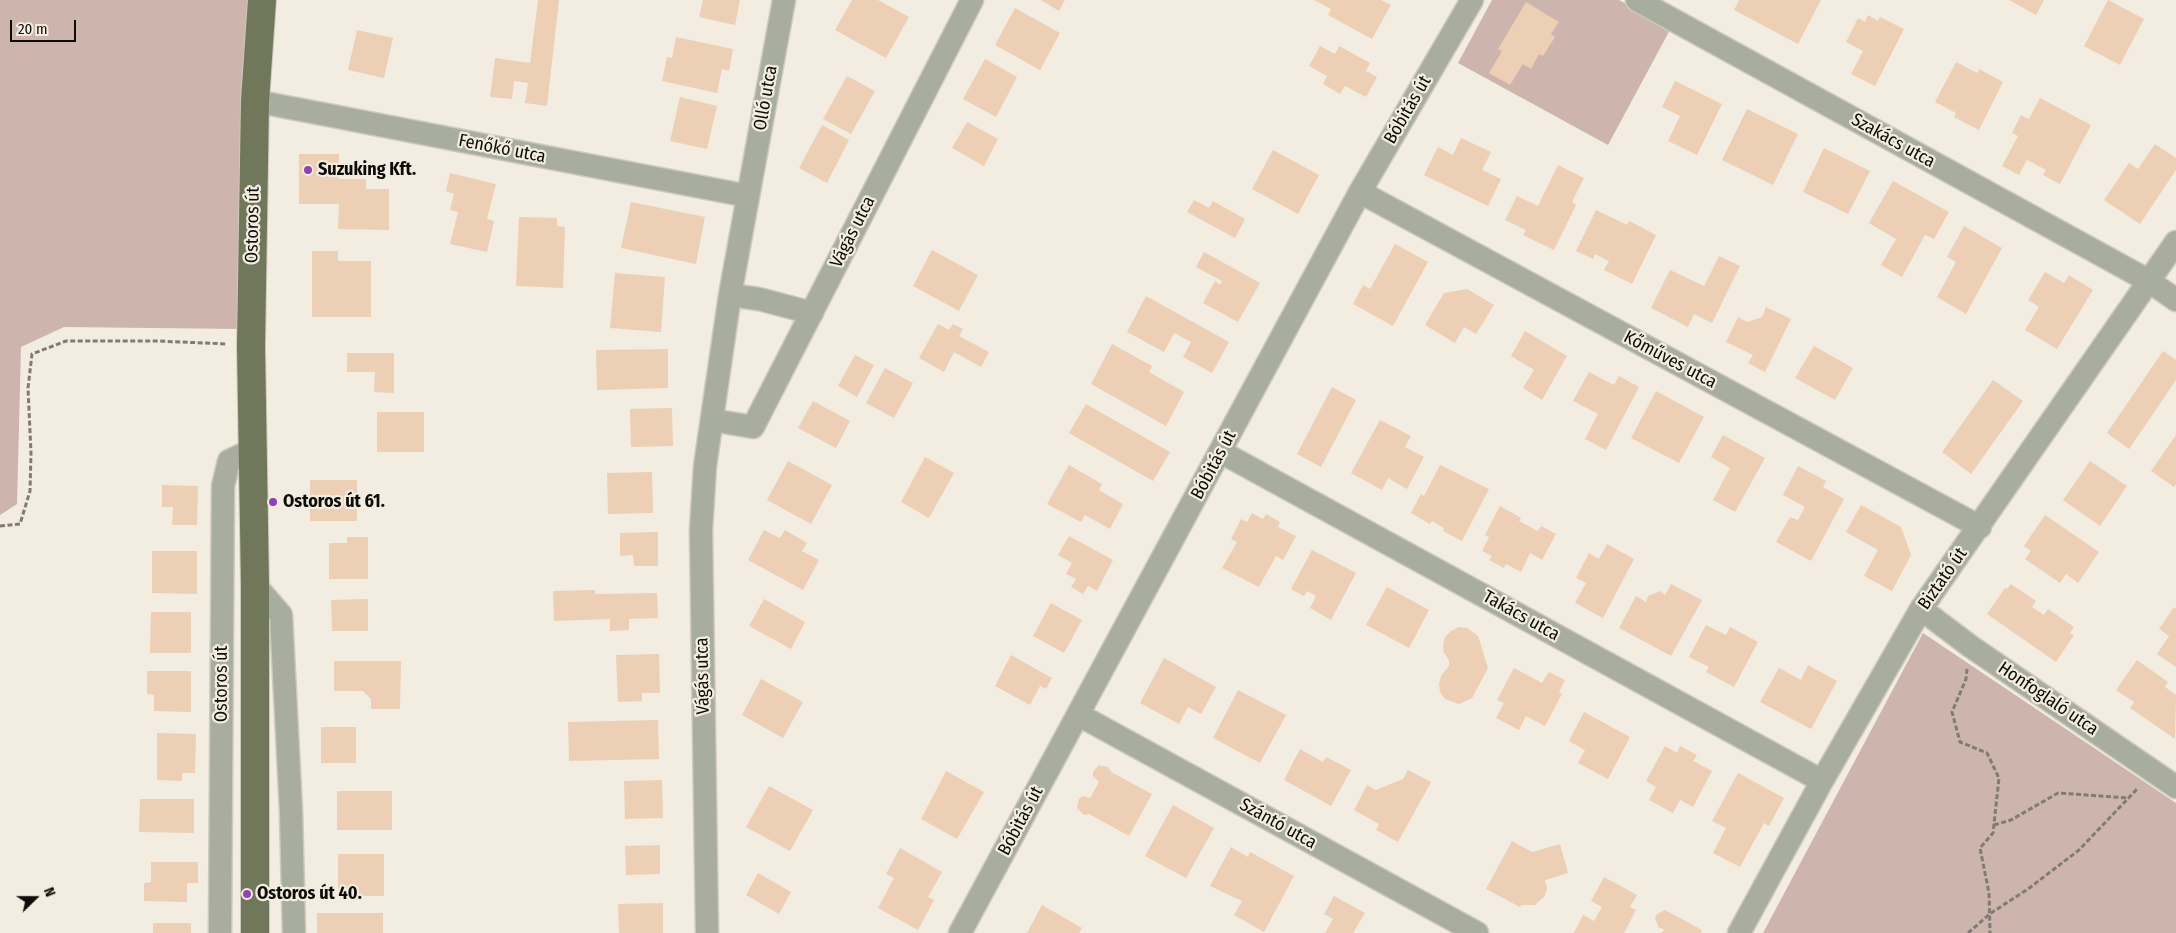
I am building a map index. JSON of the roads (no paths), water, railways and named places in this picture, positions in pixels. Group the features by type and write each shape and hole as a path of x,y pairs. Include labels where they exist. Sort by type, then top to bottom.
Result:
{"main road":[{"name":"Ostoros út","path":"256,933 255,585 251,346 255,101 262,0"}],"street":[{"name":"Olló utca","path":"748,196 784,0"},
{"name":"Vágás utca","path":"712,420 753,427 972,0"},
{"name":"Bóbitás út","path":"960,933 1360,192 1472,0"},
{"name":"Szakács utca","path":"1637,0 2149,281 2176,300"},
{"name":"Fenőkő utca","path":"255,101 748,196"},
{"name":"Kőműves utca","path":"1360,192 1980,527"},
{"name":"Vágás utca","path":"707,933 701,530 705,466 730,295 748,196"},
{"name":"Biztató út","path":"1739,933 1822,781 1921,609 1980,527 2176,242"},
{"path":"730,295 760,299 812,313"},
{"name":"Ostoros út","path":"220,933 223,486 229,461 252,450"},
{"name":"Takács utca","path":"1221,452 1822,781"},
{"path":"255,585 281,615 291,811 294,933"},
{"name":"Honfoglaló utca","path":"1921,609 1970,646 2176,787"},
{"name":"Szántó utca","path":"1079,715 1477,933"}],"place":[{"name":"Suzuking Kft.","path":"308,170"},
{"name":"Ostoros út 61.","path":"273,502"},
{"name":"Ostoros út 40.","path":"247,894"}]}
